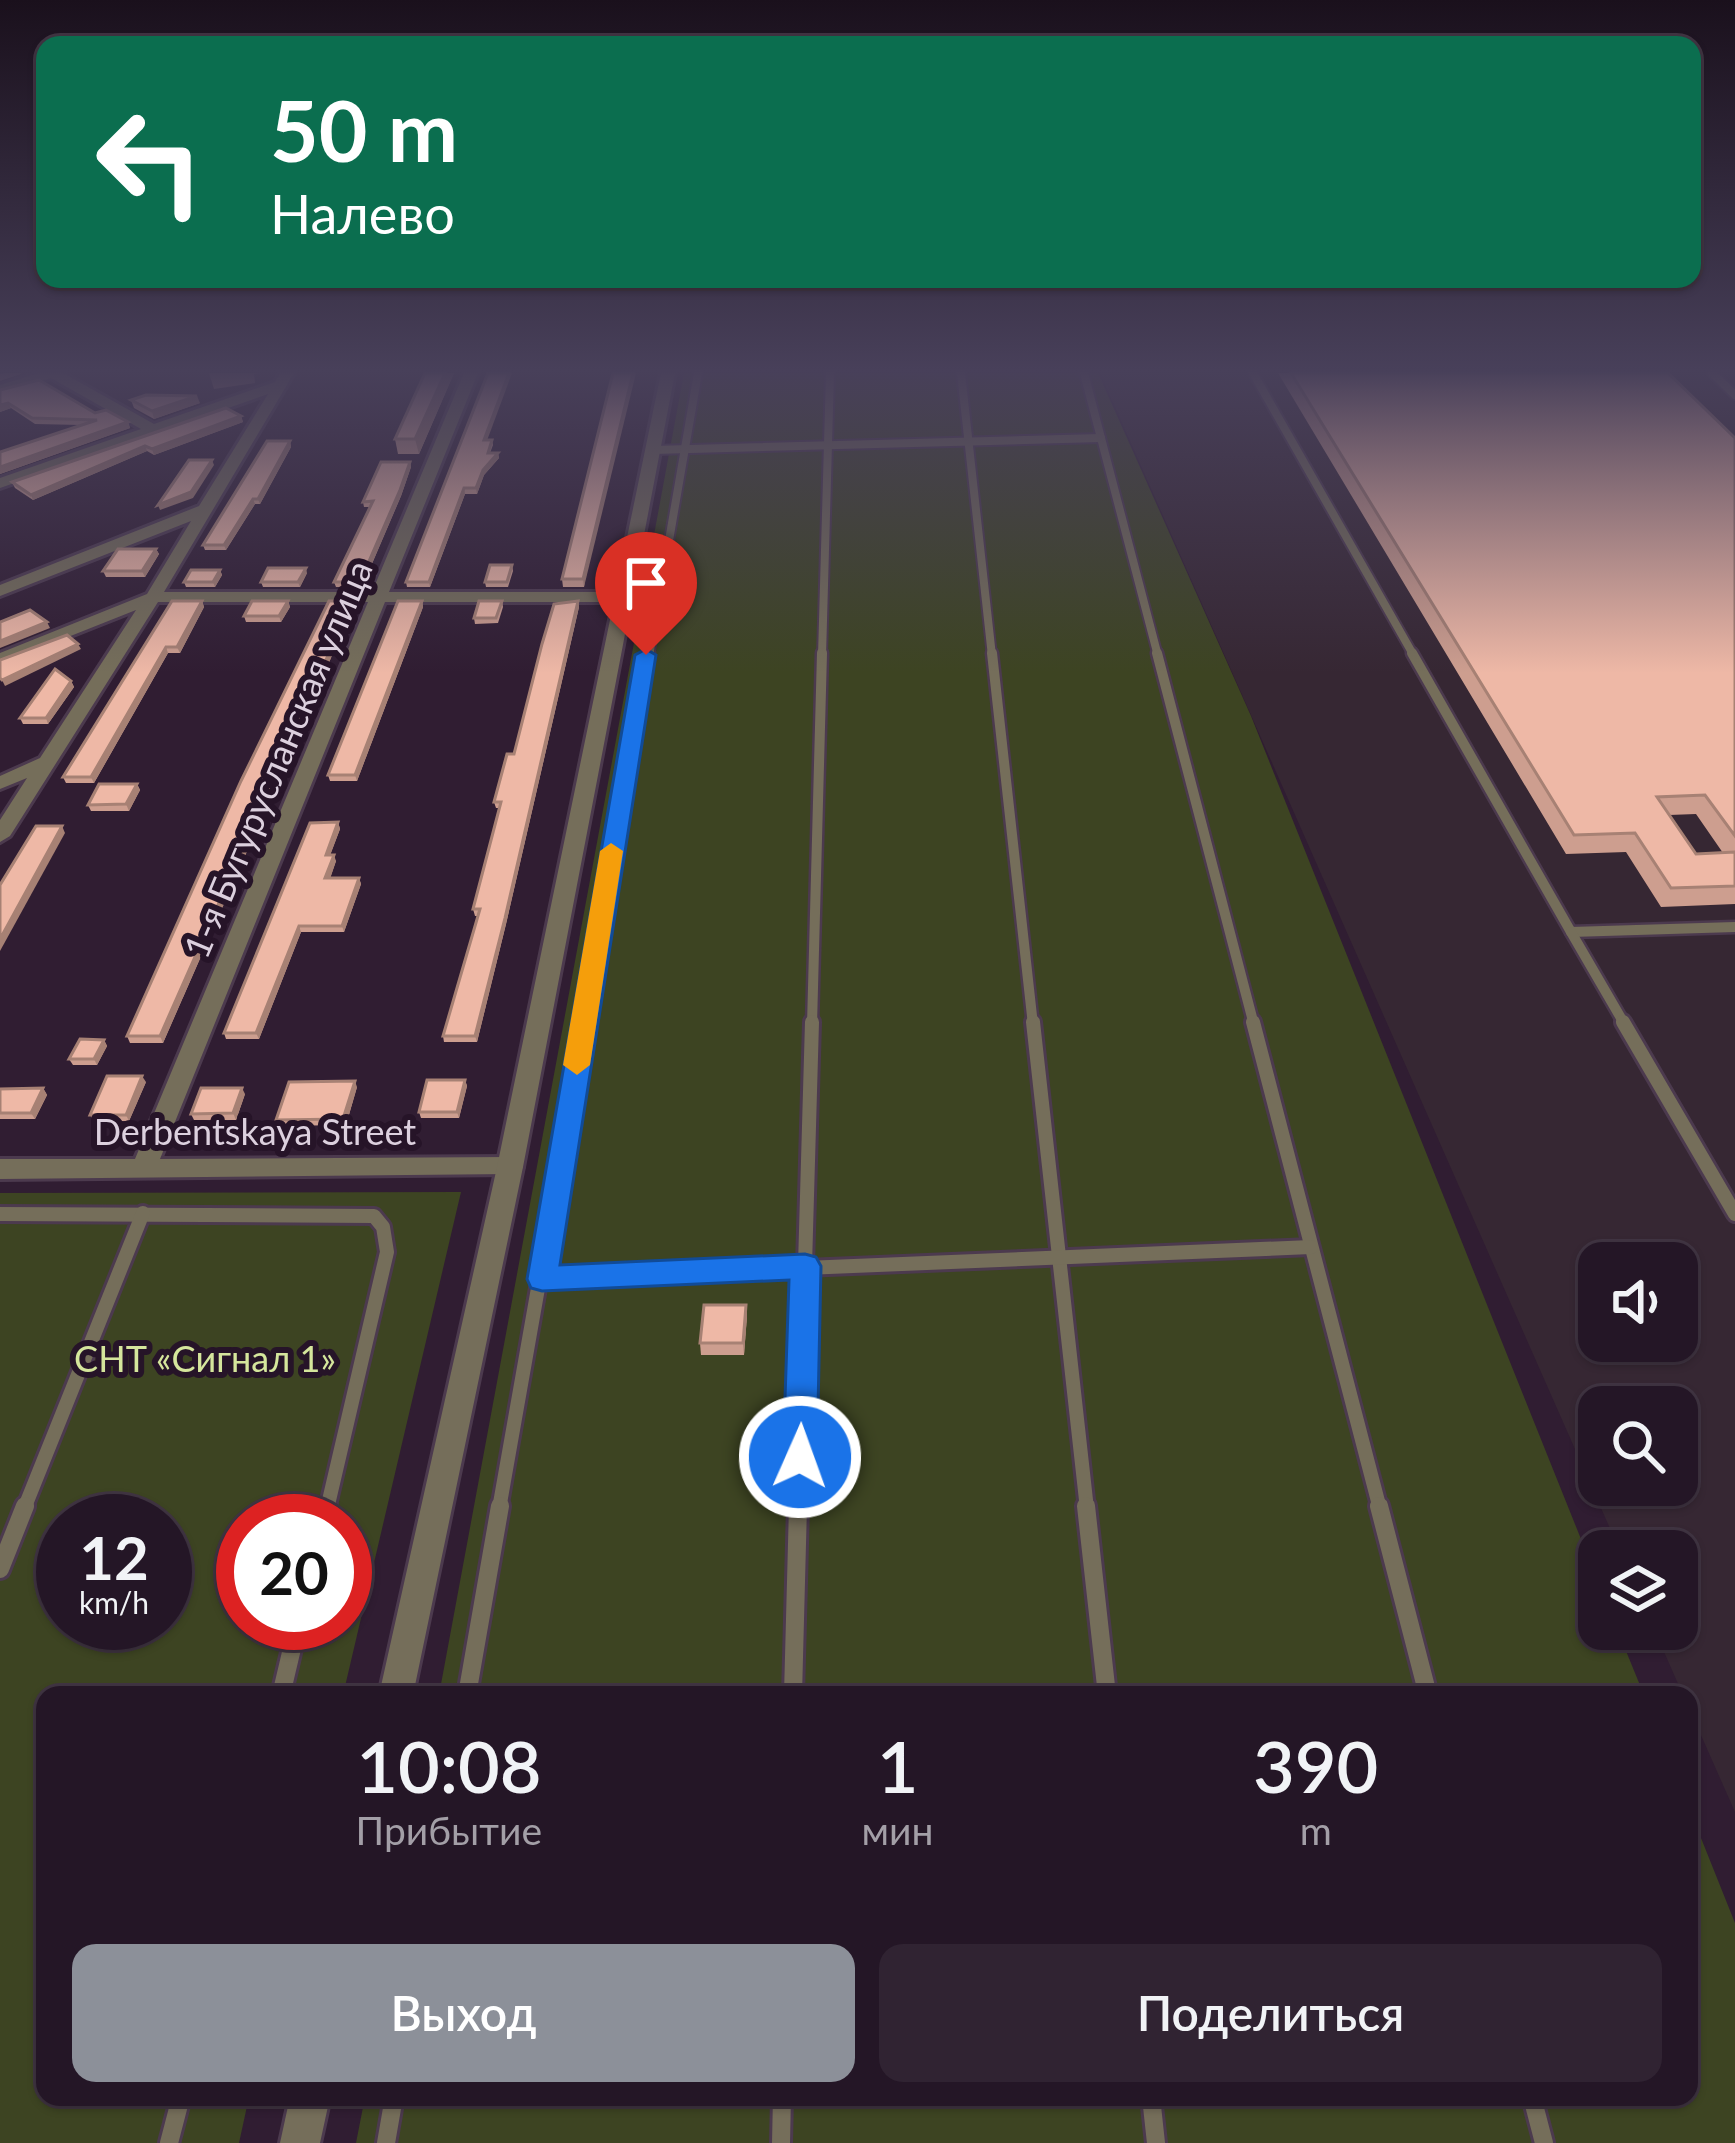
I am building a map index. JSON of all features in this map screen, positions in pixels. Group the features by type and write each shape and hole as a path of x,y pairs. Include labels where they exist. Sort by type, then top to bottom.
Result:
{"street":[{"path":"0,836 227,473"},
{"name":"1-я Бугурусланская улица","path":"143,1169 431,473"},
{"path":"398,1686 509,1167 649,473"},
{"path":"0,591 204,510"},
{"path":"0,659 153,597 625,597"},
{"path":"0,783 46,762"},
{"name":"Derbentskaya Street","path":"0,1169 509,1167"},
{"path":"300,2143 308,2106"}],"lane":[{"path":"469,1686 680,473"},
{"path":"793,1686 828,473"},
{"path":"973,473 1106,1686"},
{"path":"1110,473 1426,1686"},
{"path":"1310,473 1735,1214"},
{"path":"1571,932 1735,927"},
{"path":"0,1569 143,1213"},
{"path":"0,1214 374,1216 383,1227 387,1252 330,1494"},
{"path":"542,1279 1311,1247"},
{"path":"282,1686 291,1650"},
{"path":"169,2143 179,2106"},
{"path":"386,2143 392,2106"},
{"path":"781,2143 782,2106"},
{"path":"1151,2106 1156,2143"},
{"path":"1534,2106 1544,2143"}],"shaded area":[{"path":"1144,473 1735,473 1735,1812 1698,1728 1698,1686 1679,1686 1663,1650 1698,1650 1698,1530 1611,1530 1600,1506 1698,1506 1698,1386 1578,1386 1578,1456"}],"green space":[{"path":"665,473 1143,473 1251,716 1578,1532 1578,1650 1626,1650 1640,1686 441,1686"},
{"name":"СНТ «Сигнал 1»","path":"461,1192 372,1571 372,1494 216,1494 216,1650 354,1650 345,1686 36,1686 36,2106 247,2106 239,2143 0,2143 0,1193"},
{"path":"1698,1830 1735,1923 1735,2143 356,2143 363,2106 1698,2106"}],"building":[{"path":"38,473 82,473 31,495 12,482"},
{"path":"180,473 203,473 191,492 158,505"},
{"path":"247,473 272,473 224,545 203,545"},
{"path":"376,473 406,473 360,582 334,582 373,501 363,502"},
{"path":"449,473 482,473 476,488 464,488 429,582 406,582"},
{"path":"588,473 609,473 583,579 562,579"},
{"path":"1352,473 1735,473 1735,836 1705,795 1657,797 1696,854 1735,852 1735,886 1671,888 1635,833 1574,835"},
{"path":"118,549 156,549 142,571 103,571"},
{"path":"490,565 512,565 507,582 485,582"},
{"path":"268,568 306,568 298,582 261,582"},
{"path":"191,570 220,570 213,582 184,582"},
{"path":"172,601 202,601 177,647 166,647 91,777 63,777"},
{"path":"252,601 288,601 279,616 244,616"},
{"path":"329,601 351,601 160,1036 127,1036 241,781"},
{"path":"398,601 422,601 355,775 328,775"},
{"path":"479,601 502,601 496,618 474,618"},
{"path":"578,601 475,1036 443,1036 480,909 473,909 501,802 494,802 507,754 514,754 554,604"},
{"path":"30,610 47,622 0,641 0,622"},
{"path":"67,635 78,644 0,678 0,660"},
{"path":"55,669 71,681 46,718 20,718"},
{"path":"99,784 137,784 126,804 88,805"},
{"path":"338,822 326,855 334,855 325,878 359,878 342,926 299,926 256,1033 224,1033 310,823"},
{"path":"36,826 62,826 0,939 0,885"},
{"path":"80,1039 104,1040 94,1059 69,1059"},
{"path":"107,1076 142,1076 126,1115 90,1115"},
{"path":"427,1080 465,1080 457,1112 419,1112"},
{"path":"355,1081 343,1119 276,1120 289,1082"},
{"path":"43,1088 31,1113 0,1113 0,1089"},
{"path":"201,1088 242,1088 233,1113 191,1114"},
{"path":"704,1305 746,1305 743,1343 700,1343"}],"slow traffic":[{"path":"577,1065 611,851"}],"route":[{"path":"646,655 542,1279 805,1266 800,1457"}]}
